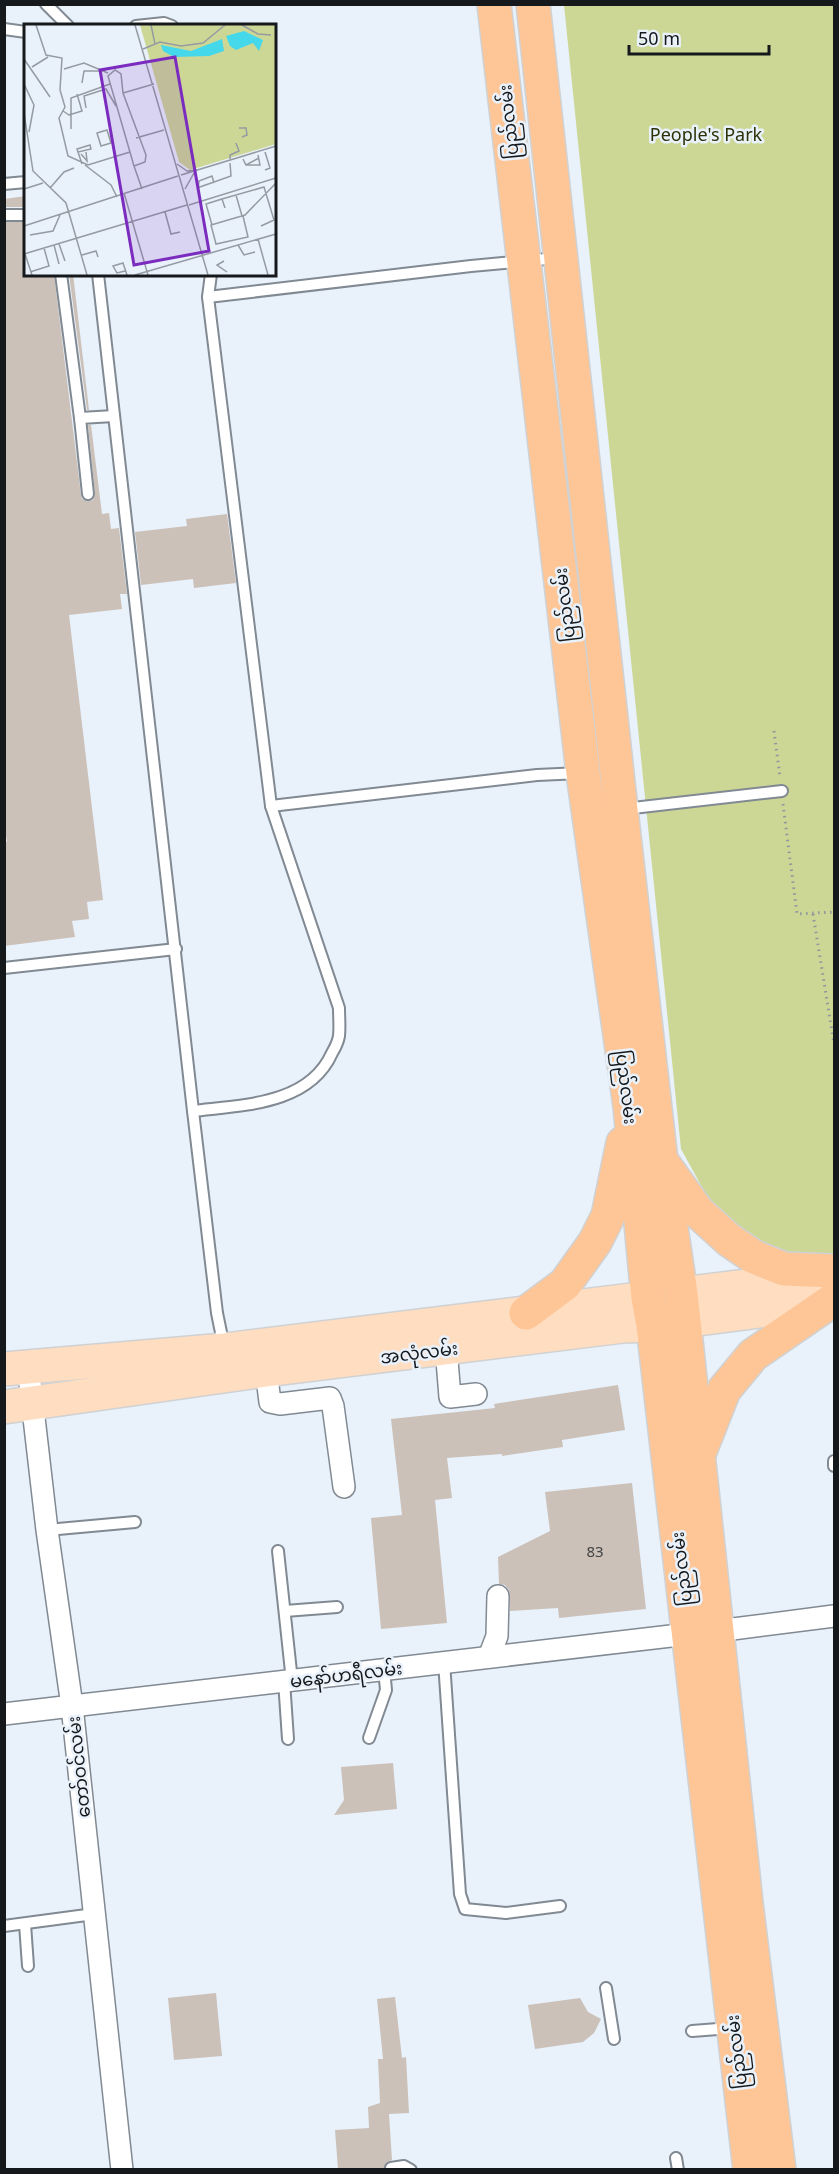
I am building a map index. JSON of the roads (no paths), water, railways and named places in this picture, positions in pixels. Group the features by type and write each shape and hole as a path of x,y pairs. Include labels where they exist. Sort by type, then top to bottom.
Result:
{"highway":[{"name":"ပြည်လမ်း","path":"494,4 584,773 630,1106 666,1309 699,1455 703,1633 746,1903 779,2169"},
{"name":"ပြည်လမ်း","path":"533,4 661,1161 666,1309 703,1633 733,2028 750,2169"},
{"path":"526,1313 565,1284 595,1242 608,1216 630,1106"},
{"path":"661,1161 698,1212 729,1240 754,1257 833,1287 753,1355 724,1390 699,1455"}],"main road":[{"name":"အလုံလမ်း","path":"18,1405 226,1363 526,1313 666,1309 833,1287"},
{"name":"အလုံလမ်း","path":"16,1368 226,1363 266,1370 623,1326 666,1309"}],"street":[{"path":"446,1348 450,1397 476,1394"},
{"name":"တော်ဝင်လမ်း","path":"16,1368 18,1405 47,1530 72,1706 122,2169"},
{"path":"266,1370 270,1402 280,1404 330,1398 344,1487"},
{"path":"489,1657 497,1636 498,1596"},
{"name":"မနော်ဟရီလမ်း","path":"4,1714 834,1616"}],"lane":[{"path":"46,4 66,24"},
{"path":"4,29 24,32"},
{"path":"4,184 24,182"},
{"path":"4,215 24,214"},
{"path":"208,297 471,266 562,258"},
{"path":"61,276 88,494"},
{"path":"98,276 193,1112 217,1313 226,1363"},
{"path":"193,1112 279,1098 298,1089 317,1077 330,1059 339,1038 339,1008 271,806 208,297 211,276"},
{"path":"80,418 114,416"},
{"path":"271,806 537,776 584,773"},
{"path":"621,810 782,791"},
{"path":"4,968 176,949"},
{"path":"47,1530 135,1522"},
{"path":"278,1551 285,1611 288,1739"},
{"path":"285,1611 337,1607"},
{"path":"444,1662 460,1894 465,1910 506,1913 560,1906"},
{"path":"369,1738 386,1690 384,1669"},
{"path":"4,1926 94,1914"},
{"path":"25,1924 28,1966"},
{"path":"606,1988 614,2039"},
{"path":"692,2031 733,2028"},
{"path":"392,2168 404,2166 411,2169"}],"park label":[{"name":"People's Park","path":"706,134"}]}
